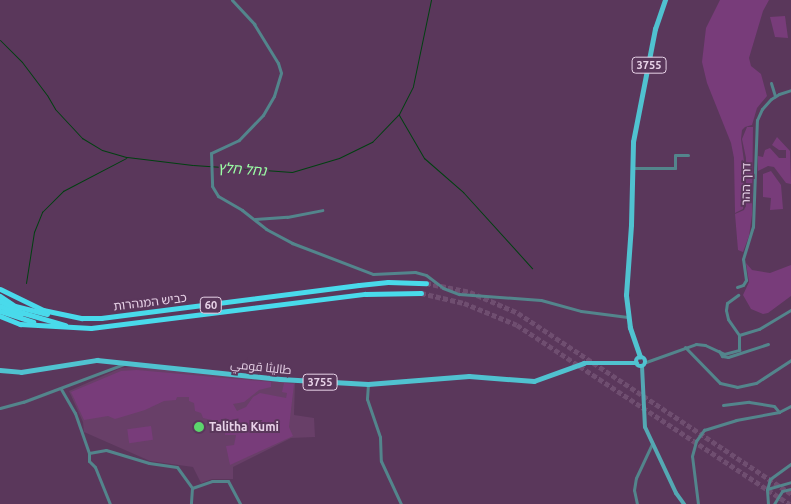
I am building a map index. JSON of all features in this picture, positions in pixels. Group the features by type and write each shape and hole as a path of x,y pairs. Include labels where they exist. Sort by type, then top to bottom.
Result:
{"highway":[{"name":"כביש המנהרות","path":"0,296 16,306 35,312 82,318 130,315 388,282 426,283"},
{"name":"כביש המנהרות","path":"70,327 91,328 365,294 421,293"},
{"name":"60","path":"0,296 20,312 70,327"},
{"name":"60","path":"0,306 30,318 70,327"},
{"name":"60","path":"0,311 24,320 58,327"},
{"name":"60","path":"0,316 20,324 70,327"}],"main road":[{"name":"3755","path":"638,360 628,317 626,276 631,224 634,130 647,78 655,29 664,0"},
{"path":"644,358 646,362 642,366 638,360 644,358"},
{"name":"طاليثا قومي","path":"0,370 22,372 97,360 280,379 368,384 469,376 534,381 584,362 638,360"}],"street":[{"path":"232,0 254,24 280,67 274,96 263,114 239,140 211,153 211,176 215,192 255,219 266,229 302,248 373,274 416,272 426,275 444,288 459,294 541,300 581,311 628,317"},
{"path":"771,82 775,97"},
{"name":"דרך ההר","path":"737,287 744,286 746,280 743,259 753,227 757,120 762,109 775,97 791,90"},
{"path":"632,168 675,168 675,155 688,155"},
{"path":"255,219 287,217 322,210"},
{"path":"646,362 696,344 718,350 724,354 739,350 739,335 728,319 726,310 727,303 738,295"},
{"path":"739,335 759,329 791,310"},
{"path":"718,350 722,356 728,357 768,344"},
{"path":"685,347 720,383 737,387 756,383 791,360"},
{"path":"0,408 61,388 128,362"},
{"path":"642,366 645,427 652,444 662,459 676,493 684,504"},
{"path":"368,384 367,399 380,436 381,461 401,504"},
{"path":"61,388 75,413 89,453 89,460 95,467 110,504"},
{"path":"722,404 750,402 774,406 778,412"},
{"path":"698,504 692,456 696,441 704,430 736,420 778,412 791,406"},
{"path":"637,504 634,490 636,478 652,444"},
{"path":"89,453 106,450 148,463 177,467 192,488 191,504"},
{"path":"768,504 767,489 770,479 791,464"},
{"path":"192,488 212,481 228,481 240,504"},
{"path":"767,489 791,482"},
{"path":"774,504 782,492 791,489"}],"shaded area":[{"path":"720,0 769,0 763,11 749,58 751,66 761,74 767,96 757,108 752,125 745,127 742,130 741,139 746,176 746,158 742,139 747,127 753,127 752,215 749,236 743,252 738,250 735,214 744,210 746,205 746,180 743,209 735,213 734,158 731,143 707,83 702,62 706,28"},
{"path":"785,16 788,38 775,37 770,17"},
{"path":"777,137 790,151 791,184 786,183 774,167 768,166 758,171 758,156 763,157 765,150 770,148 779,158 786,158 786,150 779,150 772,145"},
{"path":"771,171 781,185 783,209 770,210 771,198 763,197 763,174"},
{"path":"746,263 752,270 770,273 791,265 791,296 768,313 763,314 751,309 743,295 749,282"},
{"name":"Talitha Kumi","path":"143,366 295,383 294,415 314,418 315,437 291,438 233,467 233,479 212,479 201,483 193,467 150,461 84,432 83,422 69,391 121,368"},
{"path":"137,370 271,382 271,387 259,390 244,402 233,404 237,411 246,407 253,397 260,393 286,398 287,393 282,392 284,383 294,384 289,427 293,436 230,465 226,446 234,445 236,435 225,435 225,423 203,418 201,413 195,411 194,403 189,401 189,397 177,397 176,400 164,401 145,410 115,419 108,416 84,420 71,392 121,371"},
{"path":"151,426 153,440 129,443 127,429"}],"waterway":[{"name":"נחל חלץ","path":"0,40 22,62 55,109 82,138 102,150 127,157 193,165 292,172 339,158 372,142 399,114 413,86 431,0"},
{"path":"399,115 424,158 463,192 532,268"},
{"path":"26,283 34,232 42,212 63,191 126,158"}],"tunnel":[{"path":"426,283 470,292 518,313 791,494"},
{"path":"421,293 464,303 517,325 789,504"}],"place":[{"name":"Talitha Kumi","path":"199,427"}]}
